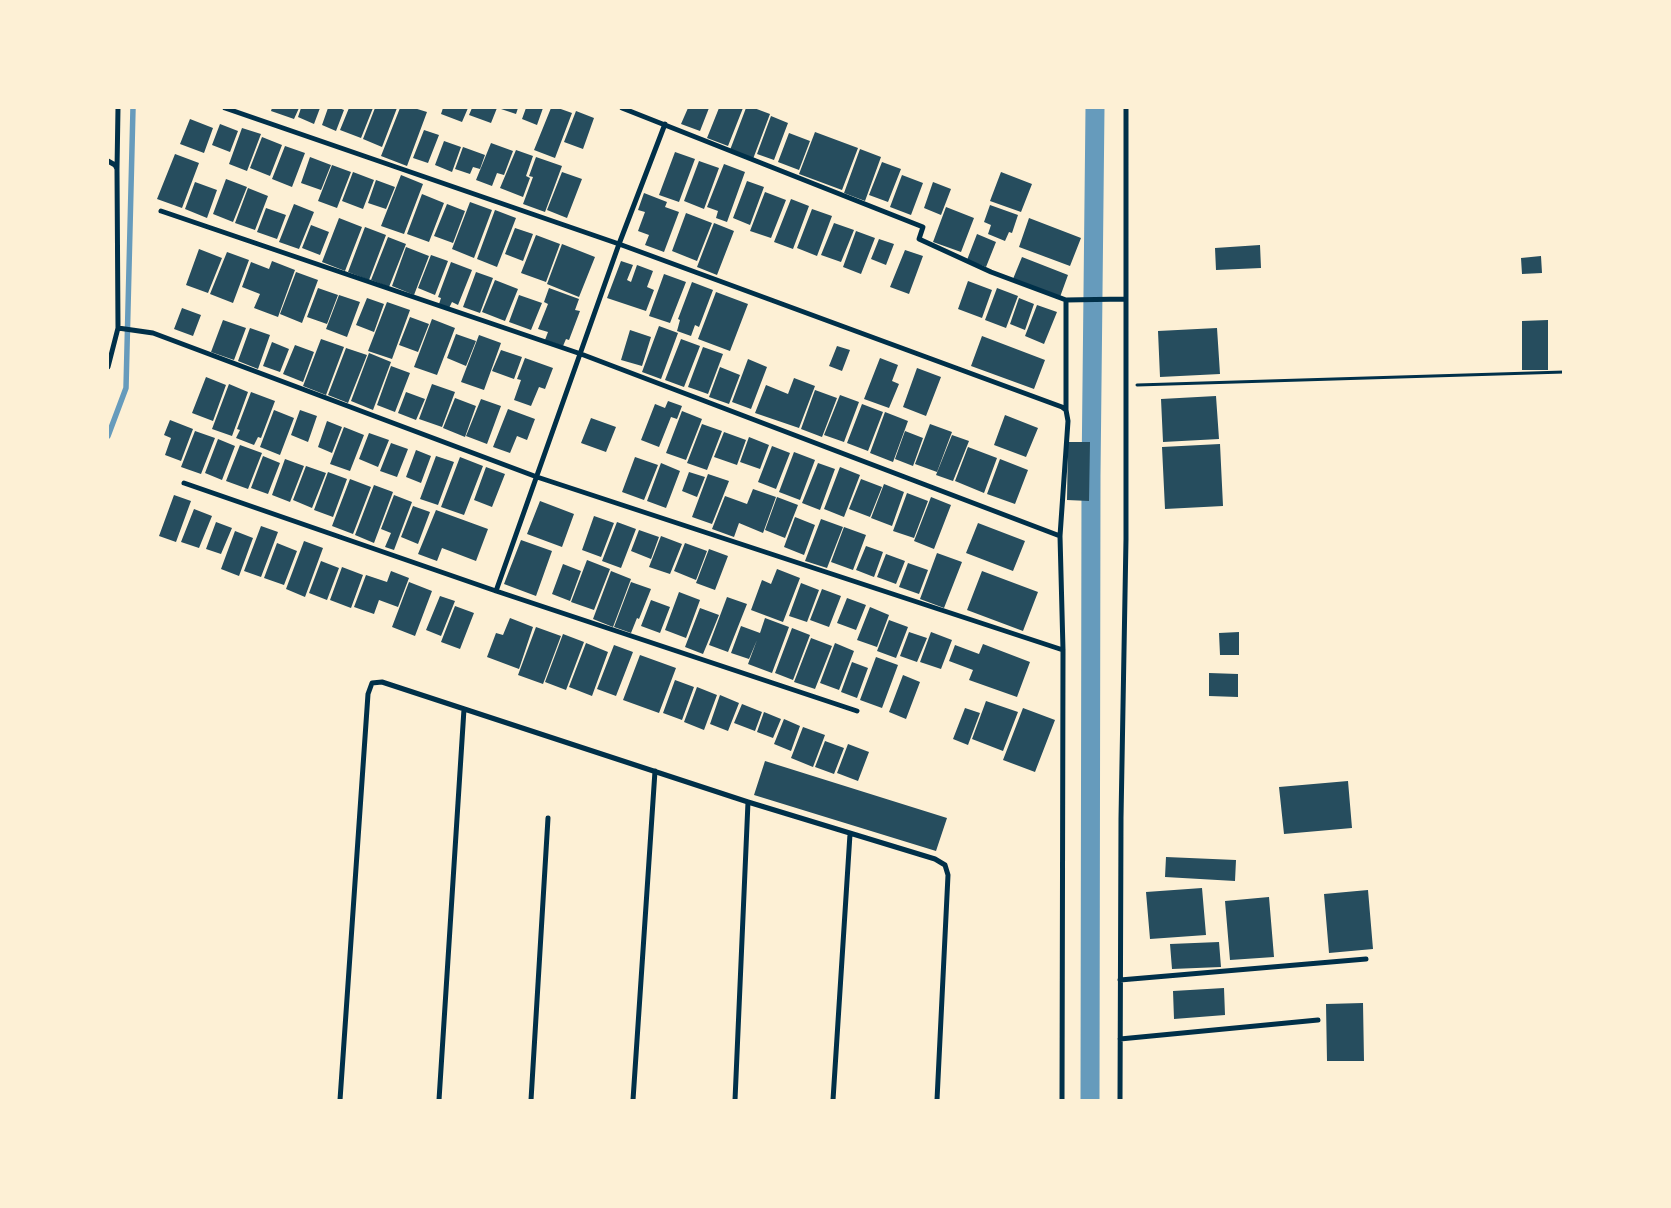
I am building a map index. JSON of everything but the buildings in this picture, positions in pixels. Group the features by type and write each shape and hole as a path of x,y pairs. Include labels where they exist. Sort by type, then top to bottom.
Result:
{"street":[{"path":"108,367 121,329 117,169 118,108"},
{"path":"225,108 619,244 1066,410"},
{"path":"622,108 923,227 919,239 991,272 1066,300 1125,299"},
{"path":"1120,1100 1121,818 1126,539 1126,108"},
{"path":"496,591 619,244 665,124"},
{"path":"108,161 115,165 117,169"},
{"path":"161,211 581,354 1060,536"},
{"path":"1062,1100 1063,650 1060,536 1068,421 1066,410 1066,300"},
{"path":"121,329 153,333 537,477 1063,650"},
{"path":"184,483 496,591 857,711"},
{"path":"340,1100 368,694 372,683 382,682 748,802 936,859 945,865 948,875 937,1100"},
{"path":"439,1100 464,709"},
{"path":"633,1100 655,770"},
{"path":"735,1100 748,802"},
{"path":"531,1100 548,818"},
{"path":"833,1100 850,834"},
{"path":"1120,980 1366,959"},
{"path":"1120,1039 1318,1020"}],"path":[{"path":"1125,385 1564,372"}],"waterway":[{"path":"108,436 126,388 133,108"},
{"path":"1090,1100 1091,476 1095,108"}]}
